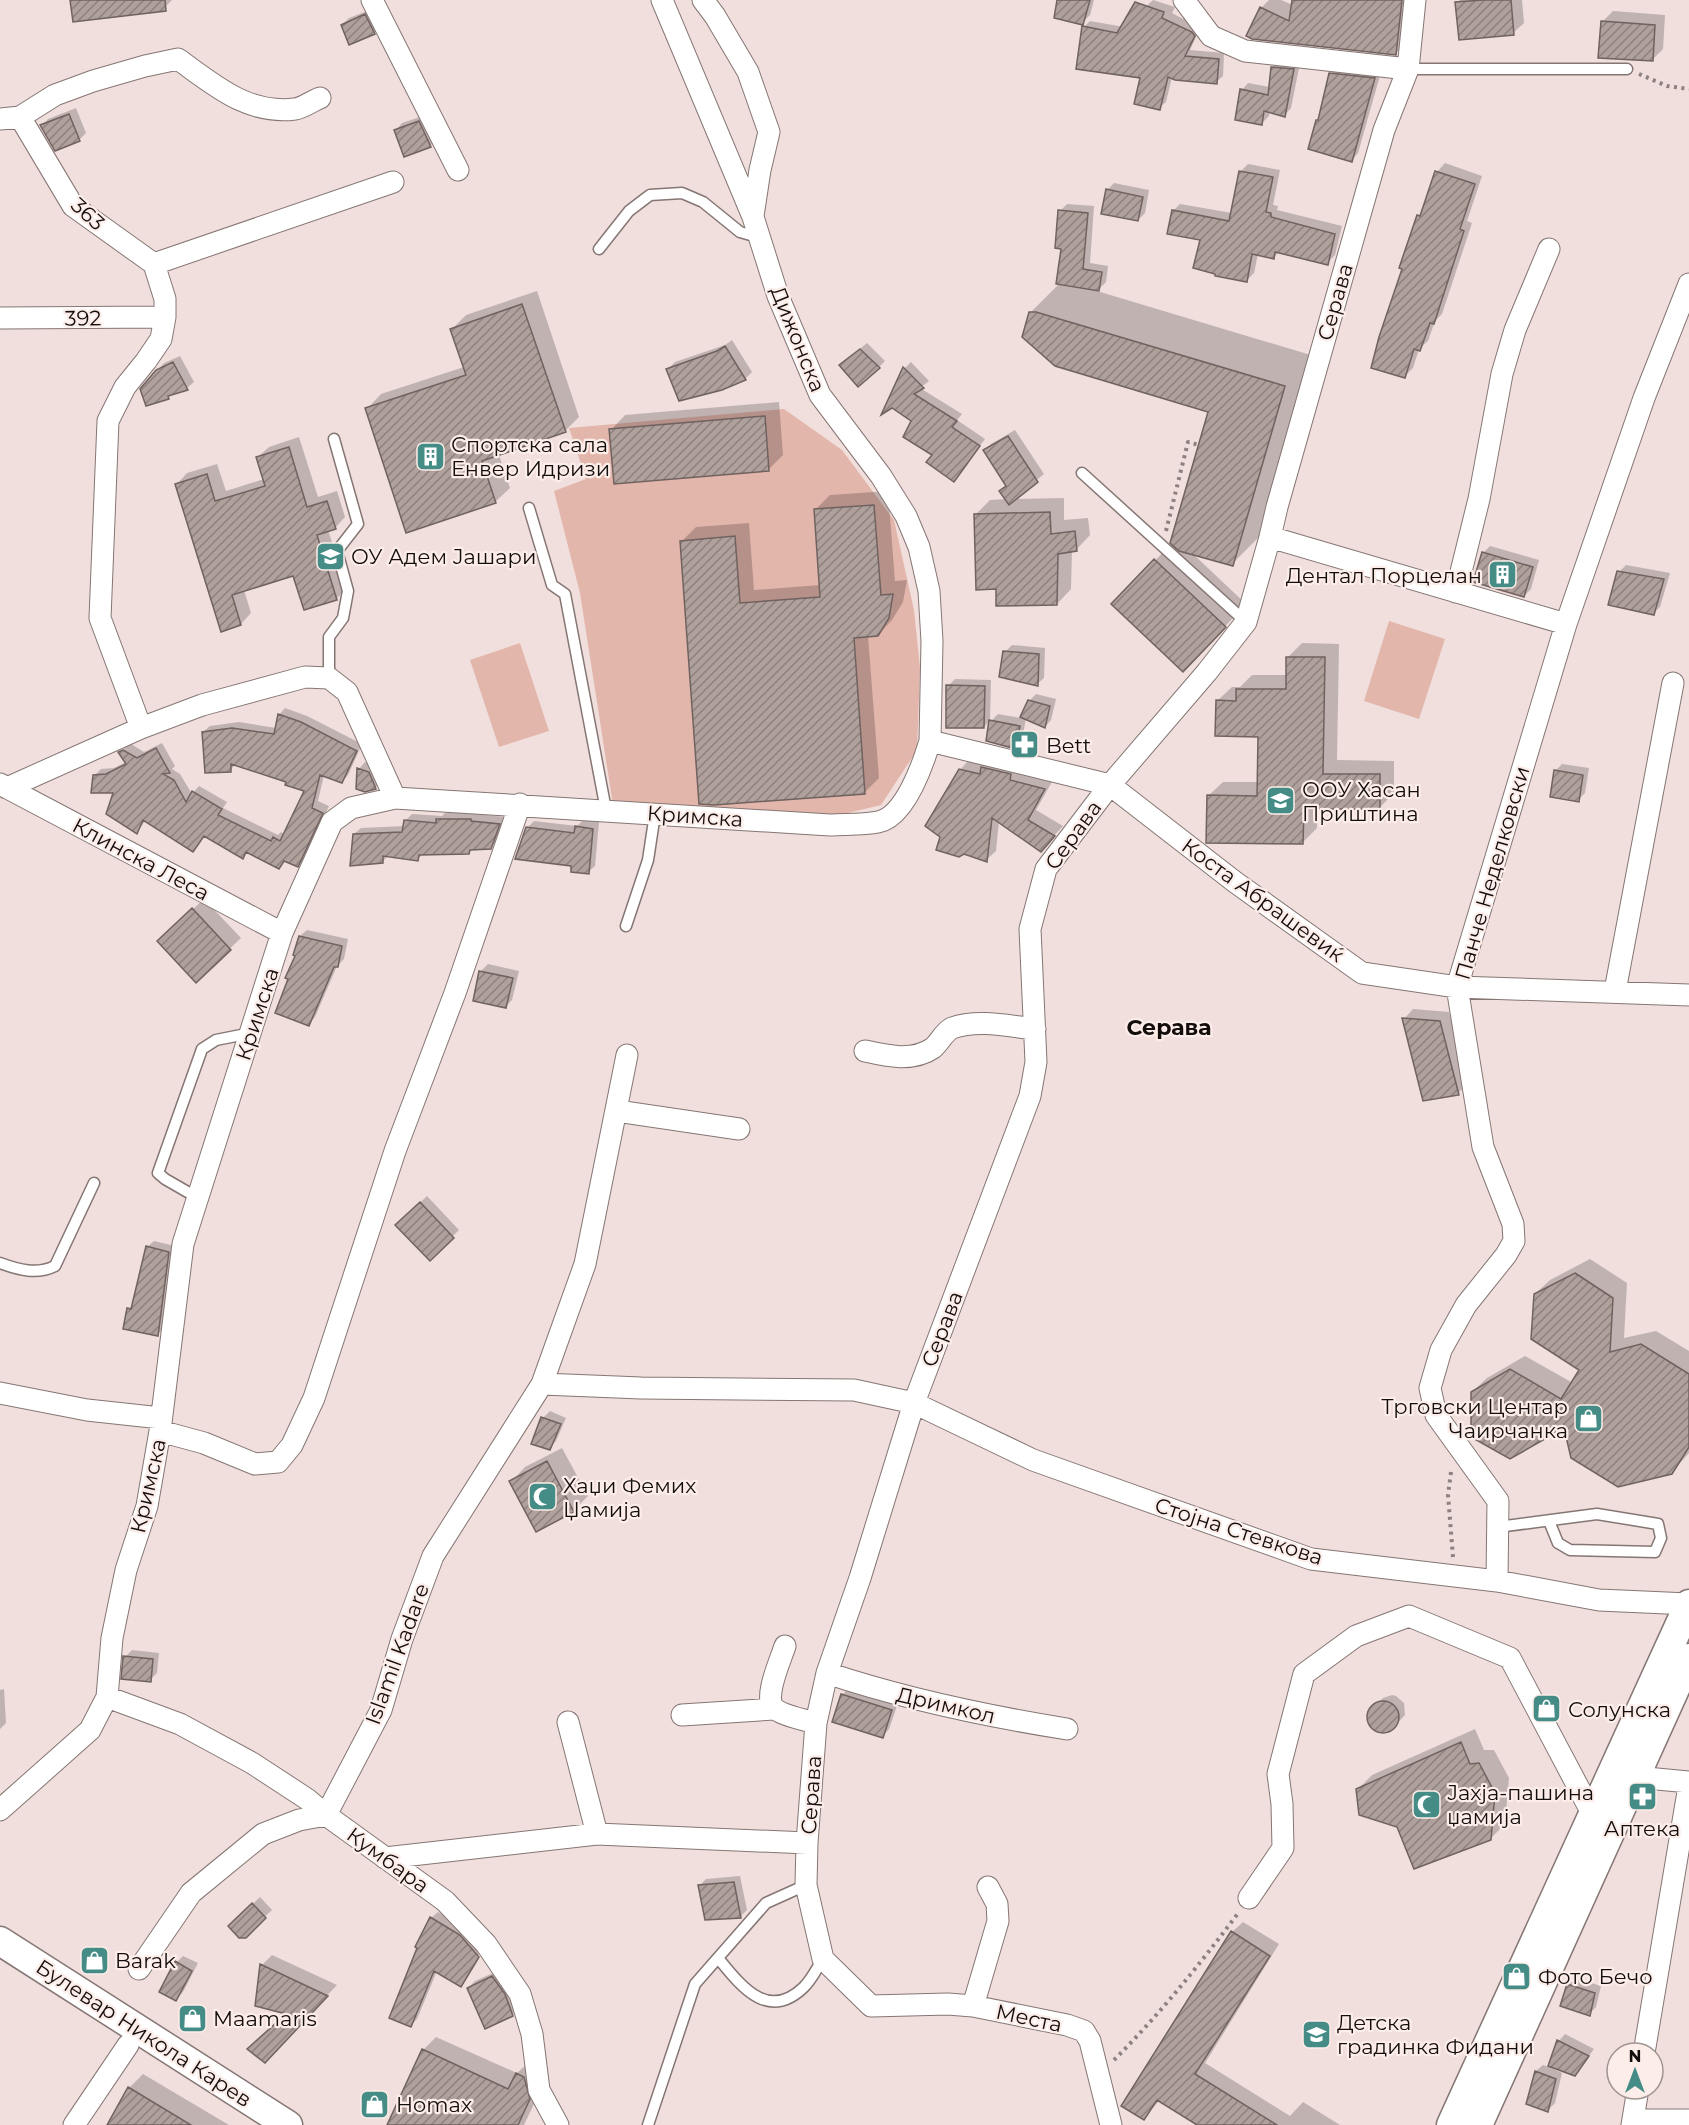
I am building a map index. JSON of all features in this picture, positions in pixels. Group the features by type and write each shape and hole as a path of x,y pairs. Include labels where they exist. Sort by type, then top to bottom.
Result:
{"street":[{"path":"372,0 458,170"},
{"name":"Дижонска","path":"662,0 753,217 778,296 820,395 881,476 906,516 919,547 929,591 930,741"},
{"path":"703,0 748,72 769,132 760,170 753,217"},
{"path":"1184,0 1210,36 1245,51 1408,69"},
{"name":"Серава","path":"823,1959 806,1885 816,1723 827,1673 860,1578 914,1403 1030,1096 1036,1062 1030,929 1046,869 1110,785 1207,672 1246,622 1276,507 1384,130 1408,69 1415,0"},
{"path":"10,118 55,95 93,81 145,66 178,60 227,94 246,104 262,108 296,109 320,98"},
{"name":"363","path":"10,118 73,206 154,264"},
{"path":"141,728 100,618 105,444 108,421 125,387 161,339 165,299 154,264 393,182"},
{"path":"1456,592 1479,499 1502,374 1515,330 1550,249"},
{"name":"Панче Неделковски","path":"1497,1581 1498,1501 1437,1415 1430,1388 1442,1350 1467,1305 1506,1255 1514,1241 1513,1224 1483,1147 1457,987 1566,624 1644,398 1689,284"},
{"name":"392","path":"0,318 165,317"},
{"path":"1270,537 1566,624"},
{"path":"3,786 202,705 305,677 329,678 346,692 395,798"},
{"path":"1615,991 1673,683"},
{"name":"Коста Абрашевиќ","path":"930,741 1110,785 1234,882 1362,973 1457,987 1689,995"},
{"name":"Кримска","path":"0,1810 90,1730 107,1697 112,1638 126,1570 147,1506 161,1425 183,1244 282,933 332,822 351,808 395,798 830,825 880,822 896,810 908,794 930,741"},
{"name":"Клинска Леса","path":"3,786 282,933"},
{"path":"0,1393 161,1425 255,1464 278,1462 292,1445 314,1398 394,1151 455,993 520,804"},
{"path":"865,1051 889,1056 912,1056 932,1048 950,1029 975,1023 1035,1029"},
{"name":"Islamil Kadare","path":"326,1815 381,1710 402,1639 433,1556 542,1384 585,1264 627,1055"},
{"path":"617,1111 739,1129"},
{"name":"Стојна Стевкова","path":"542,1384 641,1388 854,1390 914,1403 1033,1460 1311,1559 1497,1581 1599,1600 1689,1604"},
{"path":"1452,2125 1689,1604"},
{"path":"1249,1898 1283,1848 1282,1804 1278,1774 1304,1674 1356,1636 1409,1616 1510,1658 1593,1815"},
{"path":"774,1709 770,1703 770,1693 785,1646"},
{"path":"1478,2125 1689,1658"},
{"name":"Дримкол","path":"827,1673 873,1688 994,1717 1067,1729"},
{"name":"Кумбара","path":"107,1697 180,1724 252,1763 307,1799 445,1901 486,1944 520,1994 532,2034 539,2090 558,2125"},
{"path":"682,1715 774,1709 816,1723"},
{"path":"568,1722 597,1834"},
{"path":"1636,1777 1689,1784 1680,1899 1647,2041"},
{"path":"139,1969 191,1893 263,1834 299,1820 326,1815"},
{"path":"385,1858 597,1834 807,1843"},
{"path":"973,2006 998,1921 997,1904 988,1887"},
{"name":"Булевар Никола Карев","path":"0,1941 288,2125"},
{"name":"Места","path":"823,1959 870,2006 948,2004 973,2006 1067,2025 1084,2031 1090,2041 1111,2125"},
{"path":"74,2125 128,2045"},
{"path":"1636,2101 1632,2122 1689,2120"}],"lane":[{"path":"1408,69 1627,69"},
{"path":"599,249 629,211 650,195 682,194 703,202 740,232 761,238"},
{"path":"329,678 329,637 343,618 348,591 337,551 358,524 334,439"},
{"path":"1082,473 1246,622"},
{"path":"529,508 552,585 565,594 606,810"},
{"path":"626,926 648,860 656,814"},
{"path":"198,1198 158,1173 202,1049 216,1040 251,1033"},
{"path":"0,1263 17,1269 43,1272 55,1266 94,1183"},
{"path":"1498,1527 1598,1514 1658,1524 1661,1538 1655,1552 1570,1550 1558,1543 1550,1521"},
{"path":"648,2125 695,1984 766,1903 806,1885"},
{"path":"718,1958 744,1989 769,2002 787,2000 805,1986 823,1959"}],"path":[{"path":"1627,69 1667,86 1689,89"},
{"path":"1162,546 1188,442 1199,445"},
{"path":"1455,1441 1449,1495 1455,1576"},
{"path":"1099,2075 1163,2009 1249,1898"}],"shaded area":[{"path":"784,409 842,450 894,520 914,610 920,668 917,750 881,805 831,817 613,805 580,593 554,491 586,479 569,428"},
{"path":"1389,621 1445,639 1419,719 1364,701"},
{"path":"520,643 549,731 499,747 470,660"}],"building":[{"path":"70,0 165,0 166,11 73,22"},
{"path":"1057,0 1090,0 1083,25 1054,18"},
{"path":"1292,0 1402,0 1396,55 1252,39 1246,36 1260,7 1289,21"},
{"path":"1511,0 1514,35 1459,40 1455,2"},
{"path":"1135,2 1164,12 1162,18 1192,32 1195,36 1185,56 1219,59 1217,84 1175,80 1168,77 1160,110 1134,104 1140,78 1076,69 1082,26 1117,33"},
{"path":"365,14 375,34 349,45 341,25"},
{"path":"1601,21 1655,25 1653,61 1598,58"},
{"path":"1271,67 1294,69 1285,117 1264,111 1262,125 1235,120 1240,89 1268,95"},
{"path":"1329,73 1375,78 1352,162 1308,149 1316,120 1318,120"},
{"path":"69,114 80,141 55,151 40,125"},
{"path":"419,121 431,147 404,157 394,130"},
{"path":"1239,171 1273,177 1266,212 1271,213 1271,217 1335,234 1328,265 1275,252 1274,259 1252,254 1247,282 1215,276 1215,274 1193,268 1200,240 1167,234 1172,210 1229,221"},
{"path":"1435,171 1475,184 1460,229 1464,231 1434,324 1430,323 1420,351 1414,349 1405,378 1371,368 1402,269 1399,268"},
{"path":"1106,189 1143,197 1138,221 1101,214"},
{"path":"1058,210 1088,213 1083,269 1102,272 1099,291 1056,284 1061,249 1055,248"},
{"path":"522,304 566,432 482,461 496,503 406,533 365,408 466,375 450,329"},
{"path":"1029,312 1036,312 1285,386 1233,566 1179,551 1170,543 1208,412 1055,366 1022,337"},
{"path":"725,346 746,380 722,390 679,401 666,369"},
{"path":"860,349 880,368 858,387 839,365"},
{"path":"173,362 188,390 146,406 140,389 156,370"},
{"path":"903,367 924,388 914,394 957,421 952,427 980,446 954,482 926,462 932,455 903,437 911,421 892,408 881,415"},
{"path":"765,416 769,471 614,484 609,429"},
{"path":"1008,436 1038,482 1009,505 999,491 1006,486 983,450"},
{"path":"289,447 307,507 327,501 336,529 317,535 337,600 304,610 293,576 232,595 241,625 221,632 175,484 207,474 215,501 265,486 256,457"},
{"path":"874,505 881,595 893,594 889,618 878,636 854,638 865,794 714,805 699,804 680,541 735,536 740,603 820,597 814,509"},
{"path":"1050,512 1051,534 1075,531 1077,551 1058,554 1057,605 996,606 996,589 976,590 974,514"},
{"name":"Дентал Порцелан","path":"1482,552 1533,567 1524,597 1473,582"},
{"path":"1154,559 1226,627 1183,672 1111,604"},
{"path":"1617,571 1664,579 1654,615 1608,605"},
{"path":"1003,651 1039,654 1038,686 999,677"},
{"path":"1286,657 1325,657 1323,774 1380,774 1380,809 1304,809 1303,844 1206,843 1207,795 1257,796 1258,737 1215,736 1216,700 1236,701 1236,689 1286,689"},
{"path":"946,685 985,686 984,728 946,728"},
{"path":"1028,700 1050,706 1045,728 1020,717"},
{"path":"278,714 301,722 357,751 342,783 320,775 312,808 323,813 298,867 284,861 279,869 246,852 243,859 204,836 193,852 143,820 137,834 106,814 113,793 91,793 93,775 106,774 126,764 118,752 123,750 137,758 156,748 170,773 163,774 174,780 186,802 192,791 222,809 218,815 271,841 273,837 280,841 304,791 285,785 286,782 231,764 231,772 205,773 202,732 232,728 274,734"},
{"path":"989,720 1020,726 1016,749 986,741"},
{"path":"981,767 1011,774 1010,780 1045,789 1028,820 1055,836 1041,852 992,818 987,862 964,854 959,857 936,850 940,837 925,826 959,769 980,774"},
{"path":"357,768 369,772 376,789 365,792 356,789"},
{"path":"1554,770 1583,775 1579,802 1550,797"},
{"path":"436,819 471,819 471,821 500,824 491,849 470,850 469,854 419,855 418,861 383,856 383,863 350,866 353,834 402,832 404,820 436,823"},
{"path":"575,826 593,829 589,874 571,872 571,866 515,859 526,827 574,833"},
{"path":"192,908 231,950 196,983 157,941"},
{"path":"299,936 342,946 338,967 334,967 309,1026 275,1013 288,979 285,978 295,956 293,955"},
{"path":"479,971 513,978 506,1008 473,1001"},
{"path":"1402,1018 1440,1021 1459,1095 1423,1101"},
{"path":"420,1202 454,1238 430,1261 395,1225"},
{"path":"146,1246 169,1252 158,1336 123,1329 127,1308 131,1309"},
{"path":"1575,1273 1613,1298 1610,1352 1641,1344 1689,1374 1689,1447 1672,1474 1618,1487 1571,1458 1564,1428 1510,1459 1471,1437 1471,1392 1510,1369 1561,1399 1579,1370 1531,1339 1534,1294"},
{"path":"541,1417 561,1424 550,1450 531,1444"},
{"name":"Хаџи Фемих Џамија","path":"547,1461 574,1512 536,1532 509,1481"},
{"path":"123,1656 153,1659 151,1682 121,1679"},
{"path":"841,1694 892,1710 883,1738 832,1722"},
{"path":"1383,1701 1394,1706 1399,1717 1394,1728 1383,1733 1372,1728 1367,1717 1372,1706"},
{"name":"Јахја-пашина џамија","path":"1461,1742 1470,1764 1479,1763 1495,1793 1491,1840 1414,1869 1397,1827 1359,1815 1356,1789"},
{"path":"734,1882 741,1918 705,1920 698,1885"},
{"path":"252,1903 266,1918 246,1938 239,1938 228,1926"},
{"path":"430,1917 460,1935 479,1957 461,1987 434,1971 411,2027 389,2018 417,1948 415,1947"},
{"path":"1231,1931 1270,1956 1195,2074 1277,2125 1197,2125 1157,2100 1144,2120 1121,2106"},
{"path":"175,1961 192,1971 176,2001 159,1992"},
{"path":"260,1964 328,1996 265,2063 247,2049 286,2014 255,2006"},
{"path":"492,1976 505,1994 513,2016 485,2029 467,1988"},
{"path":"1567,1984 1595,1993 1590,2016 1560,2006"},
{"path":"1557,2040 1589,2056 1575,2076 1548,2066"},
{"path":"422,2049 508,2089 516,2073 524,2077 530,2099 518,2125 387,2125"},
{"path":"1535,2071 1556,2079 1548,2112 1526,2104"},
{"path":"128,2087 191,2125 107,2125"}],"place":[{"name":"Спортска сала Енвер Идризи","path":"430,456"},
{"name":"ОУ Адем Јашари","path":"330,556"},
{"name":"Дентал Порцелан","path":"1503,575"},
{"name":"Bett","path":"1025,745"},
{"name":"ООУ Хасан Приштина","path":"1281,801"},
{"name":"Трговски Центар Чаирчанка","path":"1589,1418"},
{"name":"Хаџи Фемих Џамија","path":"542,1497"},
{"name":"Солунска","path":"1547,1709"},
{"name":"Аптека","path":"1642,1797"},
{"name":"Јахја-пашина џамија","path":"1426,1804"},
{"name":"Barak","path":"94,1960"},
{"name":"Фото Бечо","path":"1517,1976"},
{"name":"Maamaris","path":"192,2018"},
{"name":"Детска градинка Фидани","path":"1316,2034"},
{"name":"Homax","path":"375,2104"}],"district":[{"name":"Серава","path":"1169,1027"}]}
